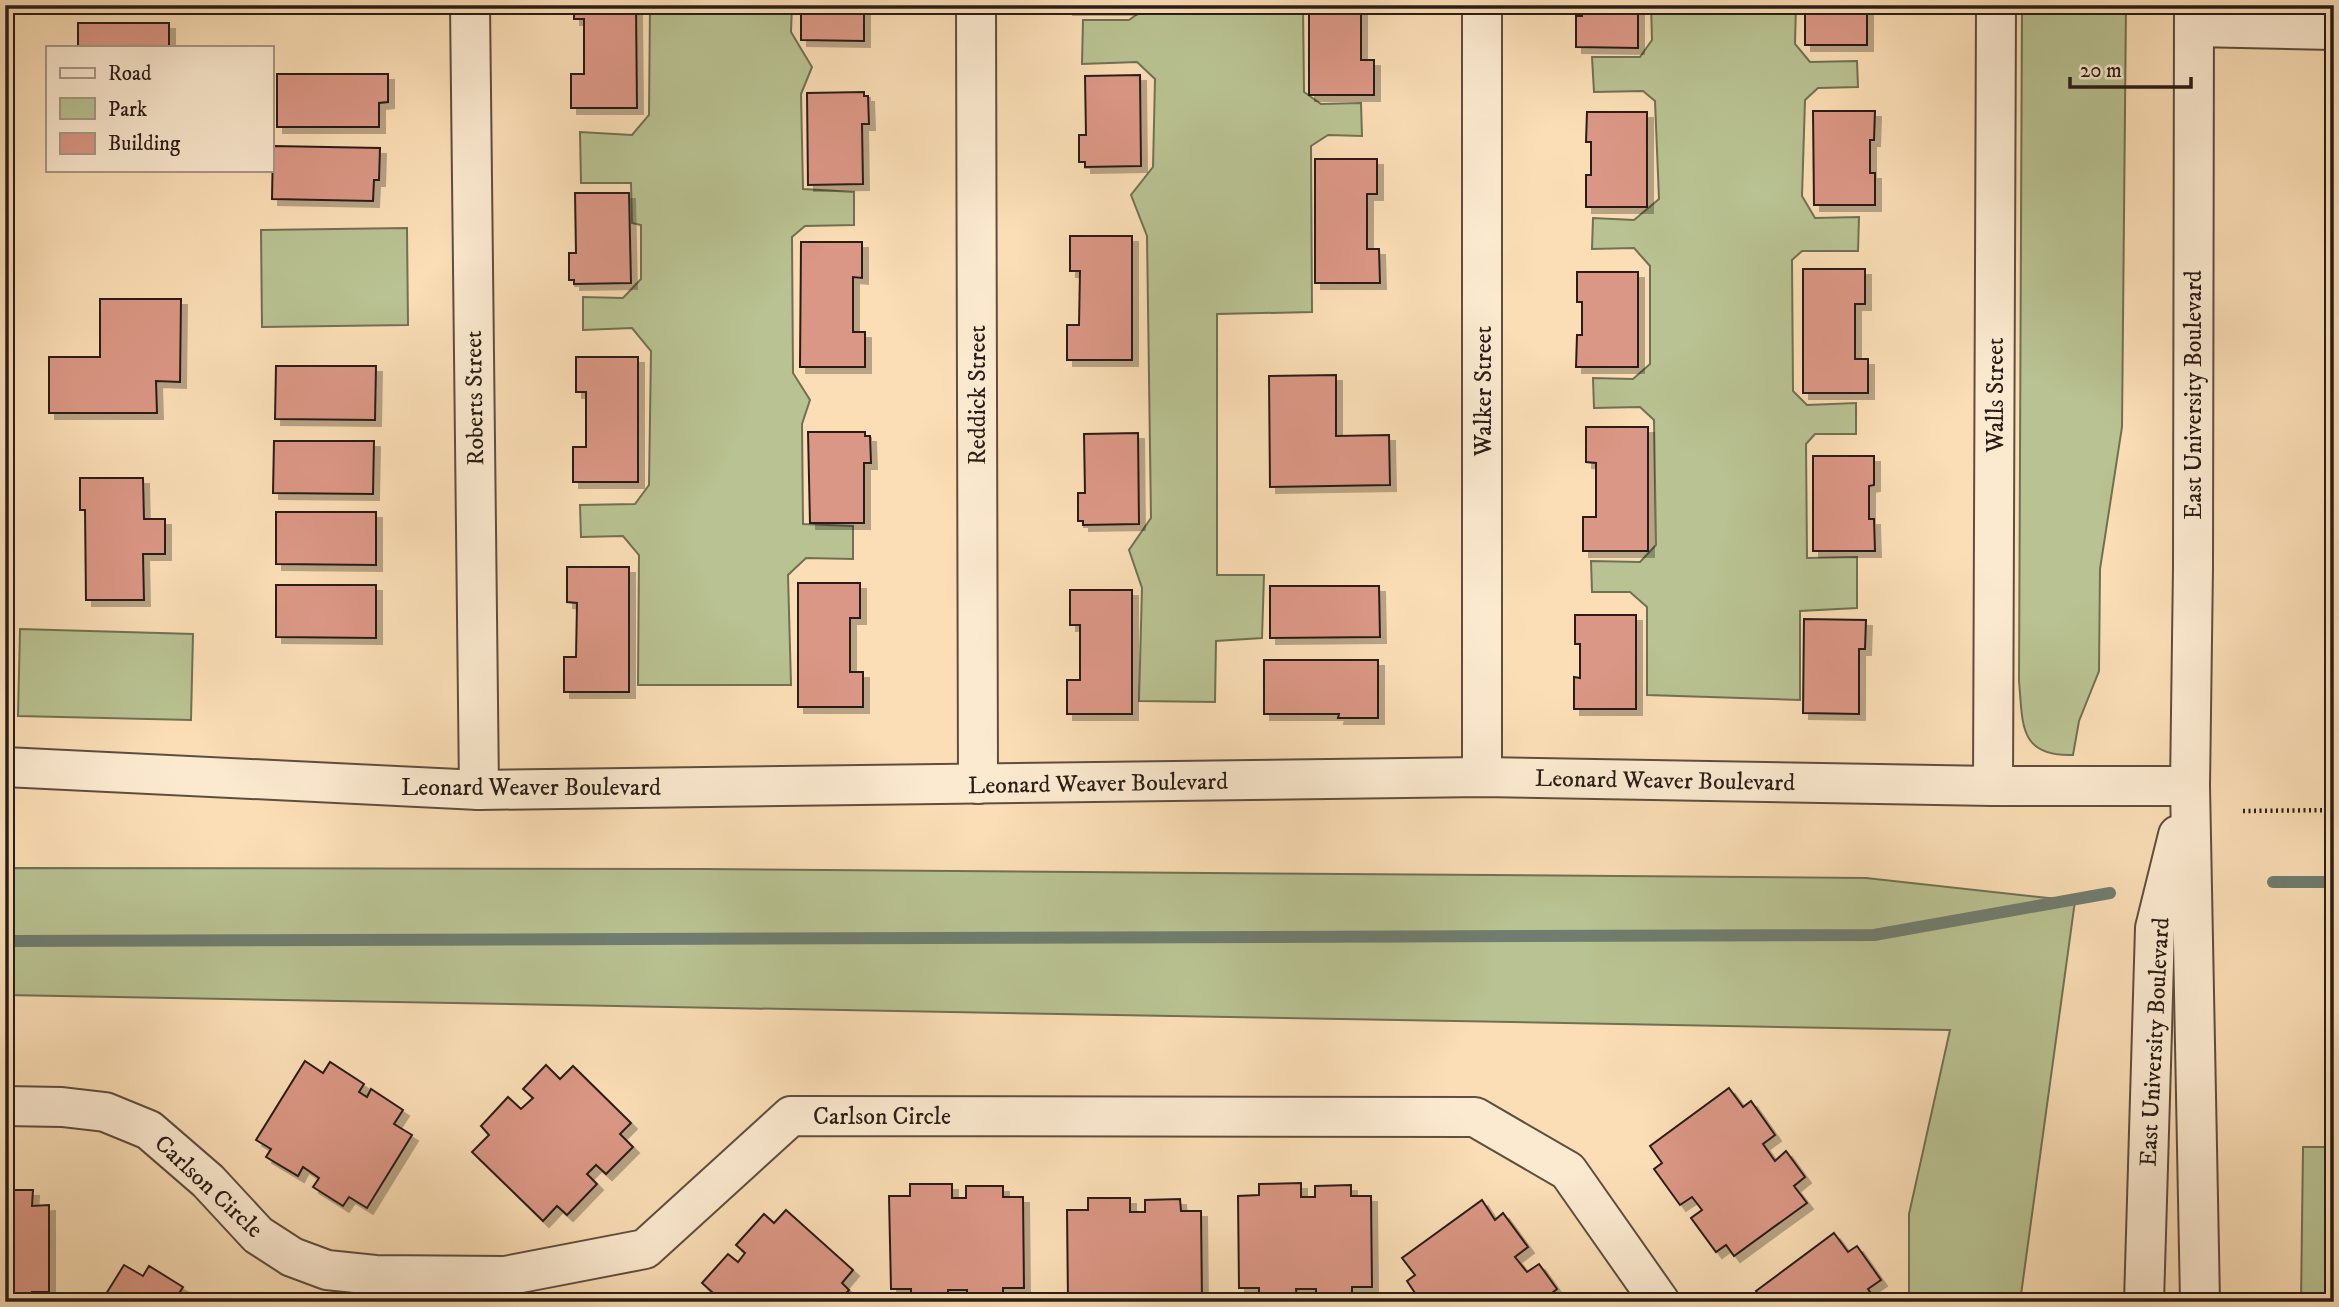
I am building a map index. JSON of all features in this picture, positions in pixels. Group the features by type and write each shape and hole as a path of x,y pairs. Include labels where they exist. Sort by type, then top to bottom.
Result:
{"street":[{"name":"Roberts Street","path":"470,5 480,790"},
{"name":"Reddick Street","path":"976,5 978,784"},
{"name":"Walker Street","path":"1482,5 1482,777"},
{"name":"Walls Street","path":"1993,786 1996,5"},
{"path":"2194,16 2334,30"},
{"name":"East University Boulevard","path":"2194,16 2190,786 2200,1302"},
{"name":"Leonard Weaver Boulevard","path":"5,767 480,790 1482,777 1993,786 2190,786"},
{"name":"East University Boulevard","path":"2144,1302 2155,928 2190,786"},
{"name":"Carlson Circle","path":"5,1106 62,1107 104,1112 149,1130 208,1181 258,1235 292,1257 327,1270 504,1289 645,1249 791,1116 1475,1117 1569,1171 1660,1302"}],"path":[{"path":"2243,811 2334,810"}],"green space":[{"path":"650,5 792,5 791,32 812,67 801,94 803,189 854,192 854,225 805,226 792,237 793,373 810,400 802,424 803,524 853,526 853,559 806,558 788,575 791,685 638,685 639,555 623,536 581,537 580,505 635,504 649,485 651,351 632,328 583,330 583,297 623,298 641,279 641,225 632,223 631,183 581,183 580,132 632,135 649,115"},
{"path":"1143,5 1303,5 1304,92 1321,104 1361,103 1362,136 1328,135 1311,146 1312,312 1217,314 1217,575 1264,575 1262,638 1216,641 1215,702 1139,701 1142,588 1129,550 1151,518 1147,236 1131,195 1153,167 1155,79 1137,62 1082,64 1083,20 1129,20 1143,10"},
{"path":"1651,5 1796,5 1795,44 1810,62 1857,61 1858,87 1818,88 1805,100 1802,196 1815,218 1859,217 1858,251 1802,251 1792,260 1793,391 1807,405 1856,403 1856,434 1815,434 1806,444 1807,558 1857,557 1857,608 1800,611 1800,700 1647,695 1647,607 1630,592 1592,592 1591,561 1640,562 1656,545 1654,420 1640,407 1594,408 1593,378 1633,379 1650,364 1650,266 1634,248 1592,249 1593,218 1634,220 1659,199 1655,101 1643,91 1594,92 1592,57 1640,57 1652,40"},
{"path":"2022,5 2126,5 2122,427 2100,569 2099,671 2079,721 2073,755 2055,754 2033,744 2027,735 2021,711"},
{"path":"407,228 408,325 262,327 261,230"},
{"path":"20,629 193,634 191,720 18,716"},
{"path":"5,868 705,869 1866,878 2075,901 2020,1302 1909,1302 1909,1214 1950,1030 5,995"},
{"path":"2303,1147 2330,1147 2329,1302 2301,1302"}],"building":[{"path":"574,5 636,5 637,108 571,108 571,74 584,74 584,19 574,19"},
{"path":"801,5 864,5 864,41 801,40"},
{"path":"1067,5 1131,5 1131,9 1067,9"},
{"path":"1309,5 1371,5 1361,6 1361,60 1374,60 1374,95 1309,95"},
{"path":"1582,5 1638,5 1638,48 1576,47 1576,16 1582,16"},
{"path":"1805,5 1867,5 1867,45 1805,45"},
{"path":"78,23 169,23 169,46 78,46"},
{"path":"277,74 388,74 388,102 379,103 379,127 277,127"},
{"path":"1140,75 1141,166 1085,167 1085,162 1079,162 1079,135 1086,135 1085,76"},
{"path":"864,92 864,96 868,96 869,124 862,124 863,184 808,185 807,93"},
{"path":"1813,111 1875,111 1874,140 1870,140 1870,173 1875,173 1875,205 1814,205"},
{"path":"1587,112 1647,112 1647,207 1586,207 1586,175 1591,175 1591,142 1586,142"},
{"path":"273,146 380,148 379,180 374,180 373,201 272,199"},
{"path":"1315,159 1377,159 1377,194 1367,194 1367,249 1379,249 1380,283 1315,283"},
{"path":"575,193 629,193 631,283 574,284 574,280 569,280 569,253 576,253"},
{"path":"1070,236 1132,236 1132,360 1067,360 1067,325 1079,325 1080,271 1070,271"},
{"path":"801,242 862,242 862,278 853,277 853,332 865,332 865,367 800,367"},
{"path":"1803,269 1865,269 1865,304 1855,304 1855,359 1868,359 1868,393 1803,393"},
{"path":"1577,272 1638,272 1638,367 1576,367 1577,335 1582,335 1582,302 1577,302"},
{"path":"100,299 181,299 180,382 156,381 157,413 49,413 49,357 100,357"},
{"path":"576,357 638,357 638,482 573,482 573,447 586,447 586,392 576,392"},
{"path":"276,366 376,366 375,420 275,419"},
{"path":"1336,375 1336,436 1389,435 1390,485 1270,487 1269,376"},
{"path":"1586,427 1648,427 1648,551 1583,551 1583,517 1596,517 1596,463 1586,462"},
{"path":"808,432 865,432 865,436 870,436 871,463 864,463 864,523 810,523"},
{"path":"1138,433 1139,524 1083,525 1083,521 1078,521 1078,493 1085,493 1084,434"},
{"path":"274,441 374,441 373,494 273,493"},
{"path":"1813,456 1874,456 1874,485 1869,486 1869,519 1874,519 1875,551 1813,551"},
{"path":"80,478 143,478 144,519 165,519 165,554 143,554 144,600 86,600 85,510 80,510"},
{"path":"276,512 376,512 376,565 276,564"},
{"path":"567,567 629,567 629,692 564,692 564,657 576,657 577,603 567,602"},
{"path":"798,583 860,583 860,618 850,618 850,672 863,672 863,707 798,707"},
{"path":"276,585 376,585 376,638 276,637"},
{"path":"1270,586 1379,586 1380,637 1270,638"},
{"path":"1070,590 1132,590 1132,714 1067,714 1067,680 1080,680 1080,625 1070,625"},
{"path":"1575,615 1636,615 1636,709 1574,709 1574,677 1580,678 1580,644 1575,644"},
{"path":"1804,619 1866,620 1865,649 1859,649 1859,714 1803,713"},
{"path":"1264,660 1378,660 1378,718 1338,718 1339,714 1264,714"},
{"path":"2327,1021 2334,1021 2334,1058 2328,1058"},
{"path":"305,1061 323,1073 330,1062 364,1084 359,1092 367,1097 371,1089 403,1110 394,1124 412,1135 367,1208 349,1197 343,1206 313,1187 319,1178 303,1167 298,1176 266,1157 271,1149 256,1140"},
{"path":"546,1065 560,1079 573,1066 631,1123 620,1134 633,1147 606,1174 596,1165 587,1174 597,1184 567,1215 557,1206 543,1221 472,1152 489,1135 481,1126 508,1097 521,1109 533,1098 523,1089"},
{"path":"1729,1088 1743,1107 1751,1101 1775,1135 1763,1144 1775,1161 1786,1151 1805,1177 1794,1186 1807,1203 1734,1256 1726,1245 1716,1252 1691,1218 1702,1210 1692,1197 1680,1205 1654,1169 1662,1163 1650,1146"},
{"path":"1301,1183 1301,1197 1315,1197 1315,1186 1351,1185 1351,1196 1371,1196 1372,1287 1352,1287 1352,1299 1316,1300 1316,1289 1296,1289 1297,1298 1259,1299 1259,1288 1239,1288 1238,1196 1259,1195 1259,1184"},
{"path":"910,1184 952,1184 952,1198 966,1198 966,1186 1003,1186 1003,1197 1023,1197 1024,1288 1003,1288 1003,1300 967,1300 967,1290 948,1290 948,1299 911,1299 911,1289 891,1289 889,1196 910,1196"},
{"path":"5,1190 33,1190 32,1206 49,1205 49,1292 32,1292 32,1302 5,1301"},
{"path":"1088,1198 1130,1198 1130,1212 1145,1212 1145,1200 1180,1199 1181,1211 1201,1211 1202,1301 1068,1302 1067,1210 1088,1210"},
{"path":"1482,1200 1495,1220 1503,1213 1528,1247 1515,1257 1527,1272 1539,1264 1557,1289 1546,1298 1549,1302 1421,1302 1407,1281 1415,1275 1402,1258"},
{"path":"2334,1200 2334,1278 2332,1278"},
{"path":"786,1210 853,1270 842,1283 849,1290 839,1302 703,1302 712,1292 702,1283 728,1254 738,1262 745,1253 736,1245 764,1214 774,1223"},
{"path":"1834,1233 1848,1252 1857,1246 1881,1280 1868,1289 1877,1302 1763,1302 1756,1291"},
{"path":"124,1265 143,1276 149,1266 183,1287 178,1295 186,1300 191,1293 205,1302 101,1302"}],"waterway":[{"path":"2273,882 2334,882"},
{"path":"5,941 1874,935 2110,893"}]}
